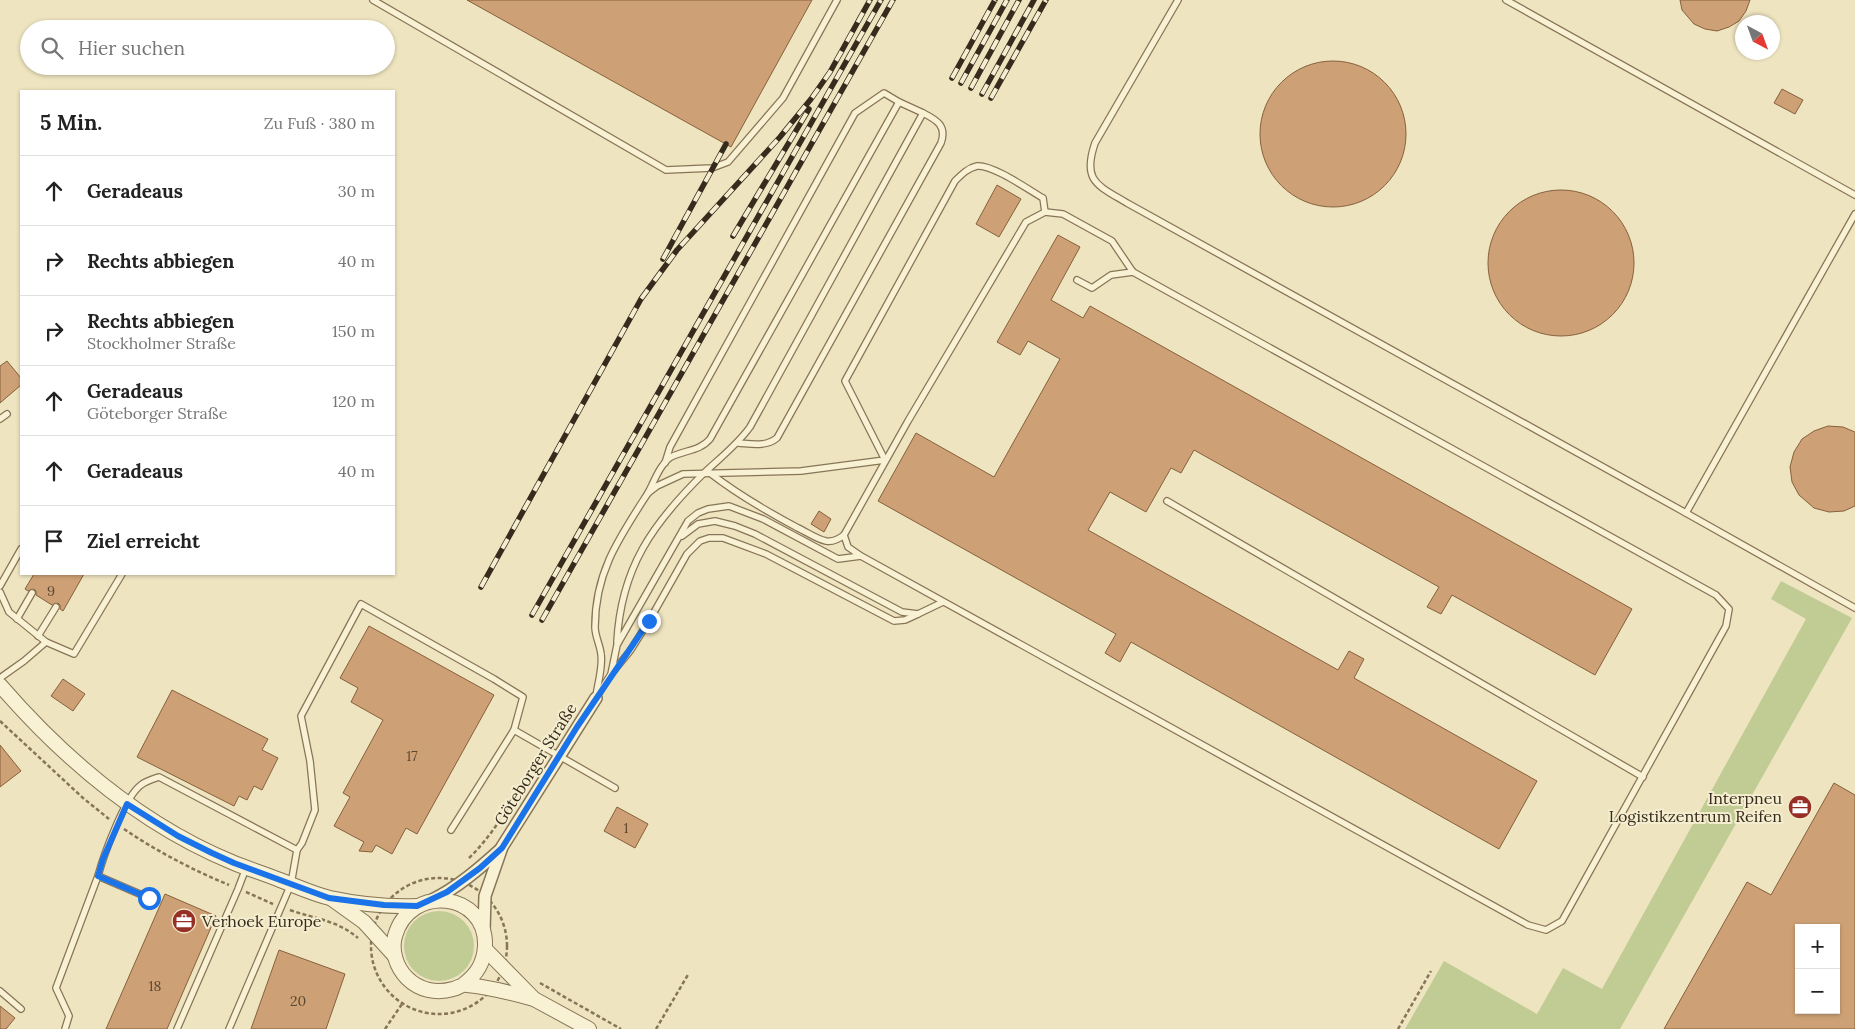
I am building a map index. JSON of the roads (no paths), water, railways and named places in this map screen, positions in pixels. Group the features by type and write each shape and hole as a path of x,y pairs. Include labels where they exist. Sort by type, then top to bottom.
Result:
{"street":[{"path":"0,685 64,752 87,773 127,804 178,836 212,853 246,868 329,898 356,915 372,930 394,955 404,975 422,988 443,992 454,989 473,977 480,968 485,949 484,932 472,913 463,906 441,900 384,905 329,898"},
{"name":"Göteborger Straße","path":"484,932 485,896 502,848 596,698"},
{"name":"Göteborger Straße","path":"423,903 447,892 480,868 502,848"},
{"path":"394,955 394,940 398,927 406,915 423,903"},
{"path":"485,949 507,963 534,998"},
{"path":"464,984 534,998 589,1029"}],"lane":[{"path":"373,0 666,170 712,168 728,162 783,98 837,0"},
{"path":"1178,0 1095,143 1089,166 1095,181 1102,188 1855,608"},
{"path":"1506,0 1855,195"},
{"path":"596,698 601,666 601,654 595,630 599,586 610,558 648,493 670,447 855,113 884,93 898,102 933,118 942,127 944,136 777,438 765,445 738,443"},
{"path":"664,463 671,457 705,445 710,439 898,102"},
{"path":"611,674 617,645 618,624 629,574 640,554 659,522 673,505 738,443 750,427 923,113"},
{"path":"885,460 845,381 955,181 965,171 976,166 987,166 1043,198 1045,212"},
{"path":"707,473 773,514 818,538 828,541 838,539 844,535 885,460 1026,222 1045,212 1063,214 1112,241 1133,272 1716,595 1729,609 1726,626 1562,921 1546,930 1528,925 861,556 848,547 844,535"},
{"path":"1686,513 1855,214"},
{"path":"1077,280 1092,288 1111,275 1133,272"},
{"path":"0,419 7,414"},
{"path":"648,493 657,486 683,474 801,471 885,460"},
{"path":"1167,501 1643,777"},
{"path":"617,645 688,521 698,513 713,508 729,506 763,519 838,560 861,556"},
{"path":"677,540 698,524 715,521 734,526 755,534 902,612 918,614"},
{"path":"596,698 649,621 687,554 700,541 710,538 723,538 766,554 894,621 905,620 943,602"},
{"path":"0,586 20,551"},
{"path":"0,592 9,612 17,619 46,642 74,654 121,575"},
{"path":"17,619 32,593"},
{"path":"229,1029 290,884 297,850 302,843 315,810 310,761 302,716 361,604 523,697 514,730 451,830"},
{"path":"38,636 56,606"},
{"path":"0,678 46,642"},
{"path":"514,730 614,788"},
{"path":"65,1029 69,1016 56,988 103,859 127,804 140,785 159,777 297,850"},
{"path":"177,1029 246,868"},
{"path":"98,876 149,898"},
{"path":"0,991 21,1009"}],"railway":[{"path":"481,587 641,299 677,250 780,137 811,99 830,72 870,0"},
{"path":"532,615 881,0"},
{"path":"542,620 893,0"},
{"path":"952,78 995,0"},
{"path":"961,83 1007,0"},
{"path":"971,88 1019,0"},
{"path":"982,94 1034,0"},
{"path":"991,98 1046,0"},
{"path":"733,236 809,109"},
{"path":"663,259 726,144"}],"place":[{"name":"Interpneu Logistikzentrum Reifen","path":"1800,807"},
{"name":"Verhoek Europe","path":"184,921"}]}
